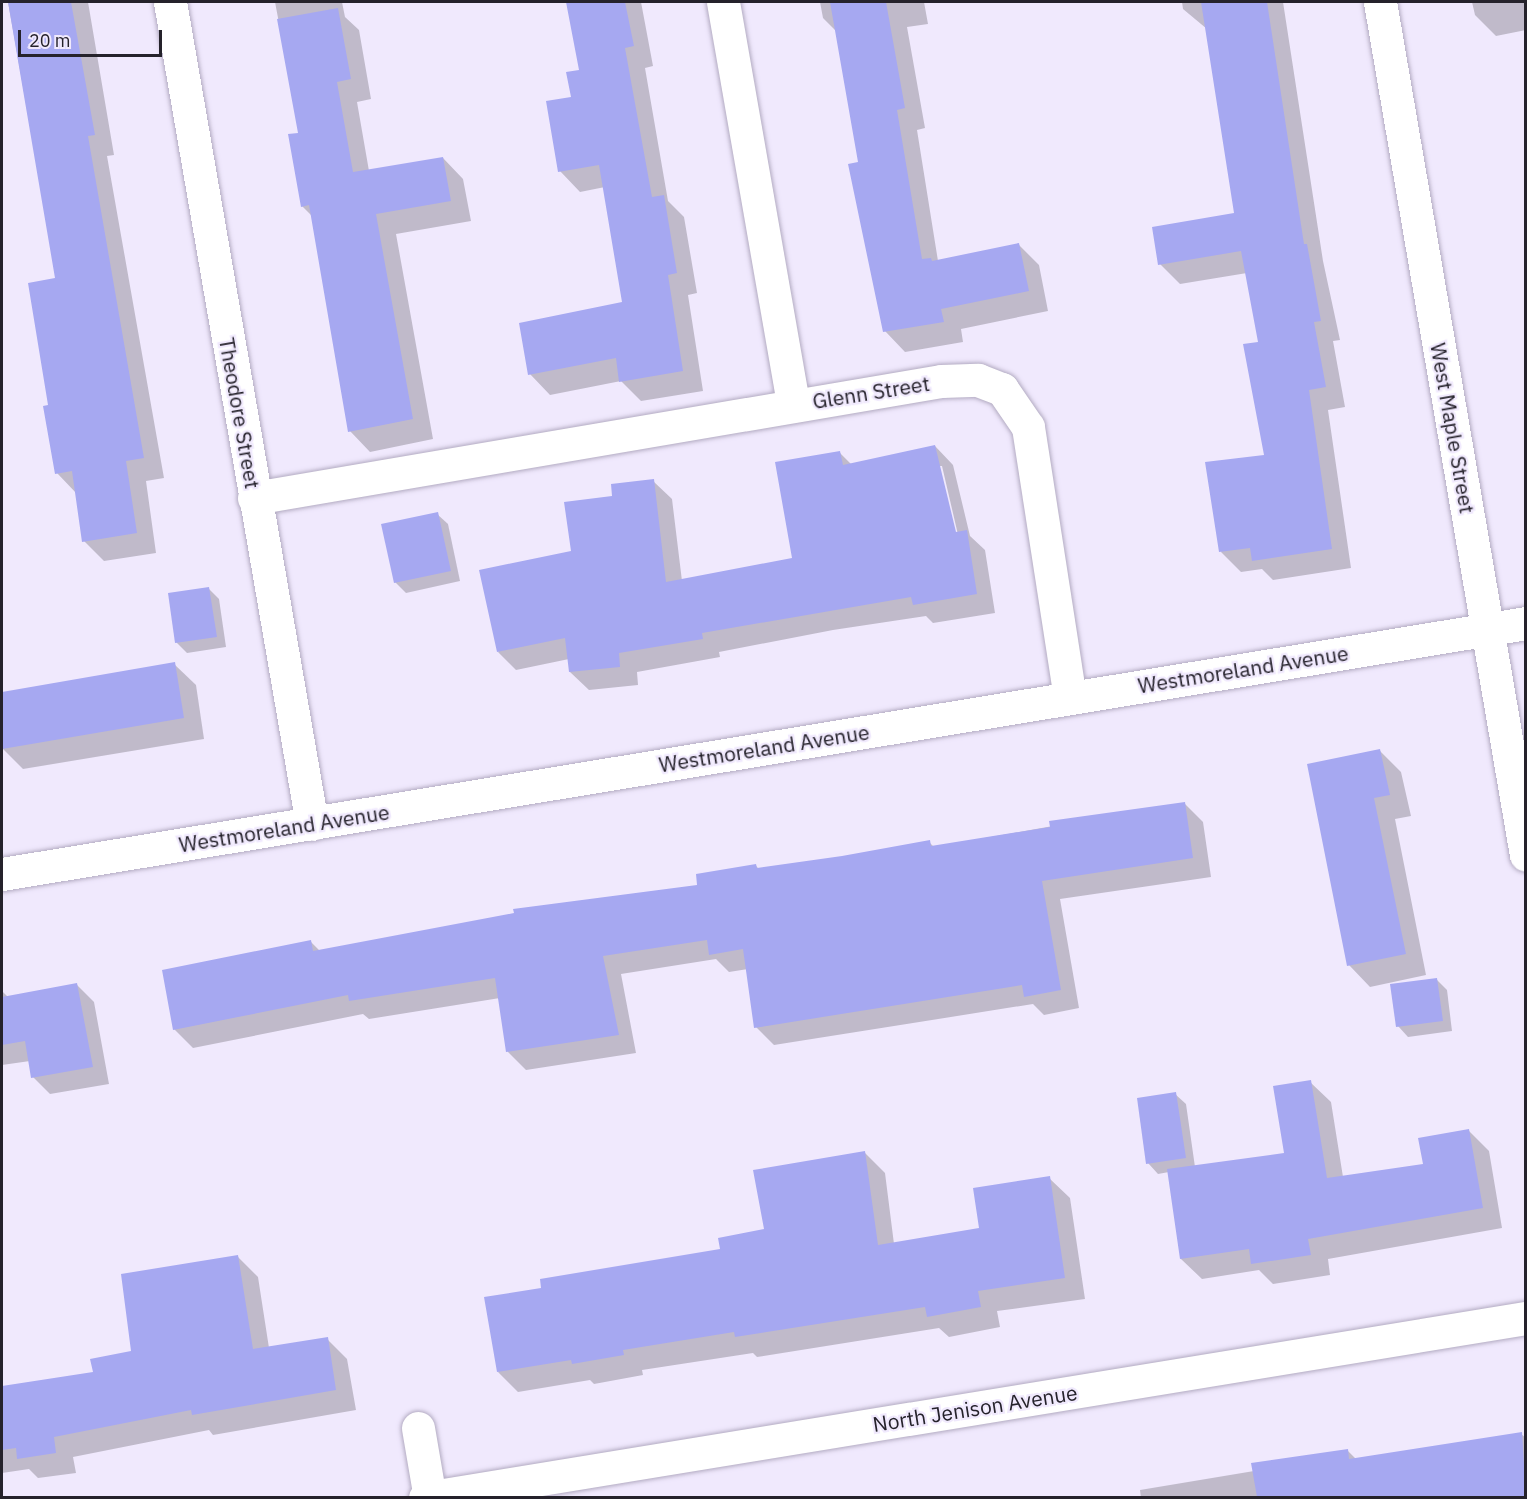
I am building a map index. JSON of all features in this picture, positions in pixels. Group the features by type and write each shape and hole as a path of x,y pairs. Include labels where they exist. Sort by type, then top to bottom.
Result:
{"street":[{"name":"Theodore Street","path":"170,2 312,824"},
{"name":"Glenn Street","path":"723,2 793,405 941,381 978,380 1002,389 1028,427 1070,697"},
{"name":"West Maple Street","path":"1380,2 1526,855"},
{"path":"254,498 793,405"},
{"name":"Westmoreland Avenue","path":"2,874 1526,623"},
{"name":"North Jenison Avenue","path":"428,1497 1526,1318"},
{"path":"418,1428 428,1497"}],"building":[{"path":"8,2 71,2 95,135 88,136 144,458 126,461 137,533 82,542 72,471 55,474 43,406 48,405 28,283 55,278"},
{"path":"566,2 625,2 634,46 625,48 652,197 664,195 677,273 668,275 683,371 619,382 616,358 528,375 519,323 622,302 599,165 558,172 546,101 571,97 566,72 579,70"},
{"path":"830,2 886,2 905,108 897,110 922,259 931,258 932,261 1019,243 1029,291 941,309 944,322 883,332 848,164 858,162"},
{"path":"1201,2 1267,2 1304,244 1307,244 1321,321 1314,322 1326,387 1309,390 1332,549 1252,561 1250,548 1219,552 1205,462 1264,455 1243,344 1258,342 1241,251 1158,265 1152,227 1234,213"},
{"path":"338,8 351,79 337,82 353,172 443,157 451,201 376,214 413,419 348,432 309,205 301,207 288,134 298,133 277,19"},
{"path":"935,445 956,532 967,530 977,594 913,605 911,597 702,633 703,639 619,653 620,667 569,672 565,638 497,652 479,570 571,551 564,502 612,496 611,484 654,479 666,582 792,558 775,462 840,451 843,465"},
{"path":"438,512 451,571 394,583 381,524"},
{"path":"209,587 217,637 175,643 168,593"},
{"path":"175,662 184,718 2,749 2,692"},
{"path":"1380,749 1390,795 1374,798 1406,954 1347,966 1307,764"},
{"path":"1185,802 1193,858 1042,881 1061,990 1024,997 1022,985 754,1028 743,949 709,955 707,940 603,956 619,1035 506,1052 495,978 349,1001 348,995 173,1030 162,970 311,940 313,951 514,913 513,909 697,885 696,874 756,864 757,868 930,840 931,846 1050,827 1049,821"},
{"path":"1437,978 1443,1021 1396,1027 1390,984"},
{"path":"77,983 93,1067 31,1078 25,1041 2,1045 2,997"},
{"path":"1311,1080 1327,1178 1423,1164 1418,1138 1469,1129 1483,1208 1308,1239 1311,1255 1251,1264 1249,1249 1180,1259 1167,1169 1284,1153 1273,1086"},
{"path":"1176,1092 1186,1158 1146,1164 1137,1098"},
{"path":"865,1151 878,1245 979,1228 973,1188 1050,1176 1065,1278 978,1291 981,1307 927,1317 925,1307 735,1337 734,1332 623,1350 624,1355 572,1364 571,1360 497,1372 484,1297 541,1288 540,1279 720,1249 718,1238 764,1229 753,1170"},
{"path":"238,1255 253,1349 328,1337 336,1390 192,1415 191,1410 54,1437 56,1453 17,1459 16,1448 2,1450 2,1386 93,1372 90,1359 131,1351 121,1274"},
{"path":"1522,1432 1526,1497 1257,1497 1251,1463 1348,1449 1349,1459"}]}
